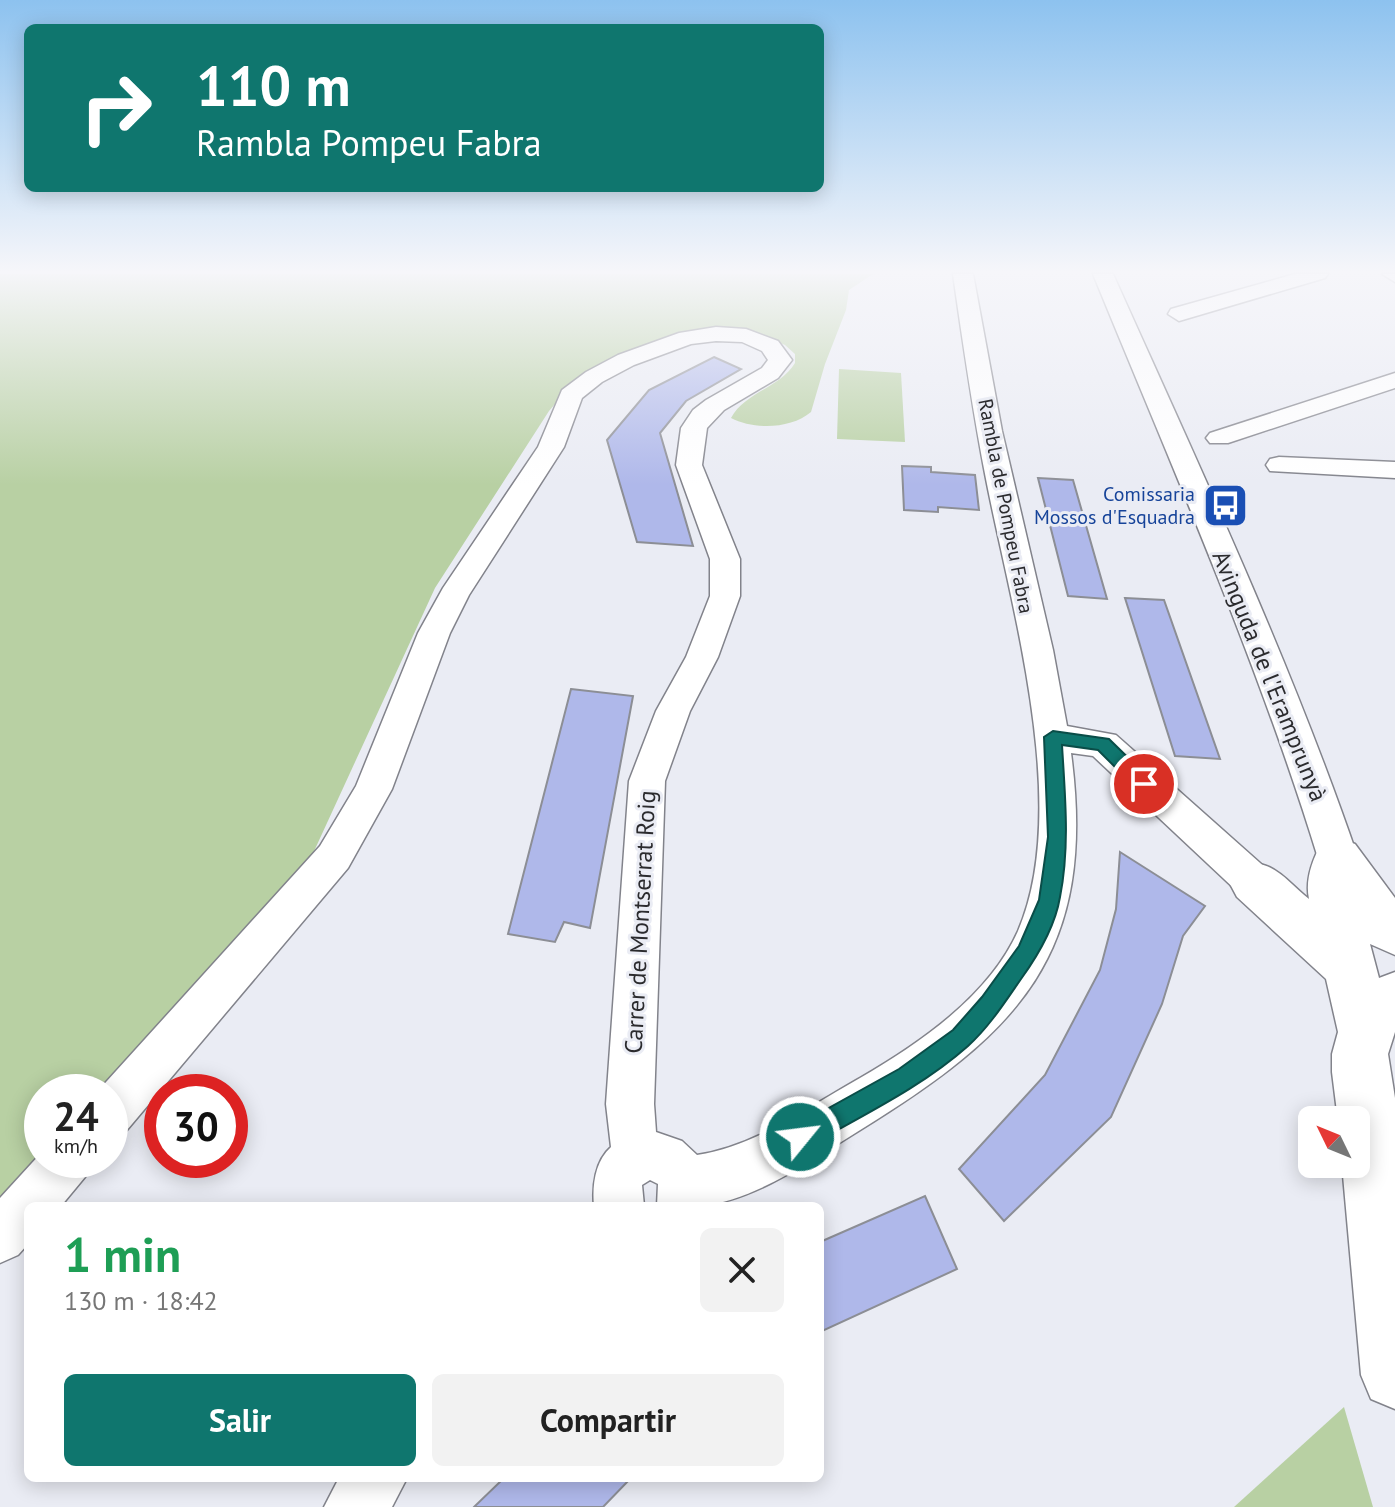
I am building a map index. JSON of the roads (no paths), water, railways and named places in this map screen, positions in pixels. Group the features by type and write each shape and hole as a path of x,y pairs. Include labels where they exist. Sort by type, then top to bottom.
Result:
{"main road":[{"path":"1254,882 1296,894 1335,873"},
{"path":"1335,873 1395,933"},
{"path":"1335,873 1349,966"},
{"path":"1254,882 1349,966 1380,1014 1359,1068 1365,1098 1395,1375"},
{"path":"1365,1098 1395,1156"}],"street":[{"name":"Carrer de Montserrat Roig","path":"128,1092 334,857 373,789 434,633 454,595 557,437 571,395 602,373 669,344"},
{"name":"Carrer de Montserrat Roig","path":"638,1158 631,1128 630,1104 647,781 673,711 702,657 725,596 725,559 689,465 694,428 702,415 770,373 780,360 766,344"},
{"name":"Rambla de Pompeu Fabra","path":"681,1194 716,1177 747,1168 907,1077 961,1037 990,1005 1036,939 1050,900 1058,837 1053,737 996,462 975,344"},
{"name":"Avinguda de l'Eramprunyà","path":"1133,344 1201,502 1314,784 1335,873"},
{"path":"1219,438 1395,380"},
{"path":"1279,465 1395,470"},
{"path":"1053,737 1103,744 1254,882"},
{"path":"618,1202 618,1178 627,1165 646,1154 664,1157 674,1165 681,1194"},
{"path":"31,1202 52,1178"},
{"path":"0,1237 24,1210"},
{"path":"354,1507 374,1482"}],"place":[{"name":"Comissaria Mossos d'Esquadra","path":"1226,506"}]}
